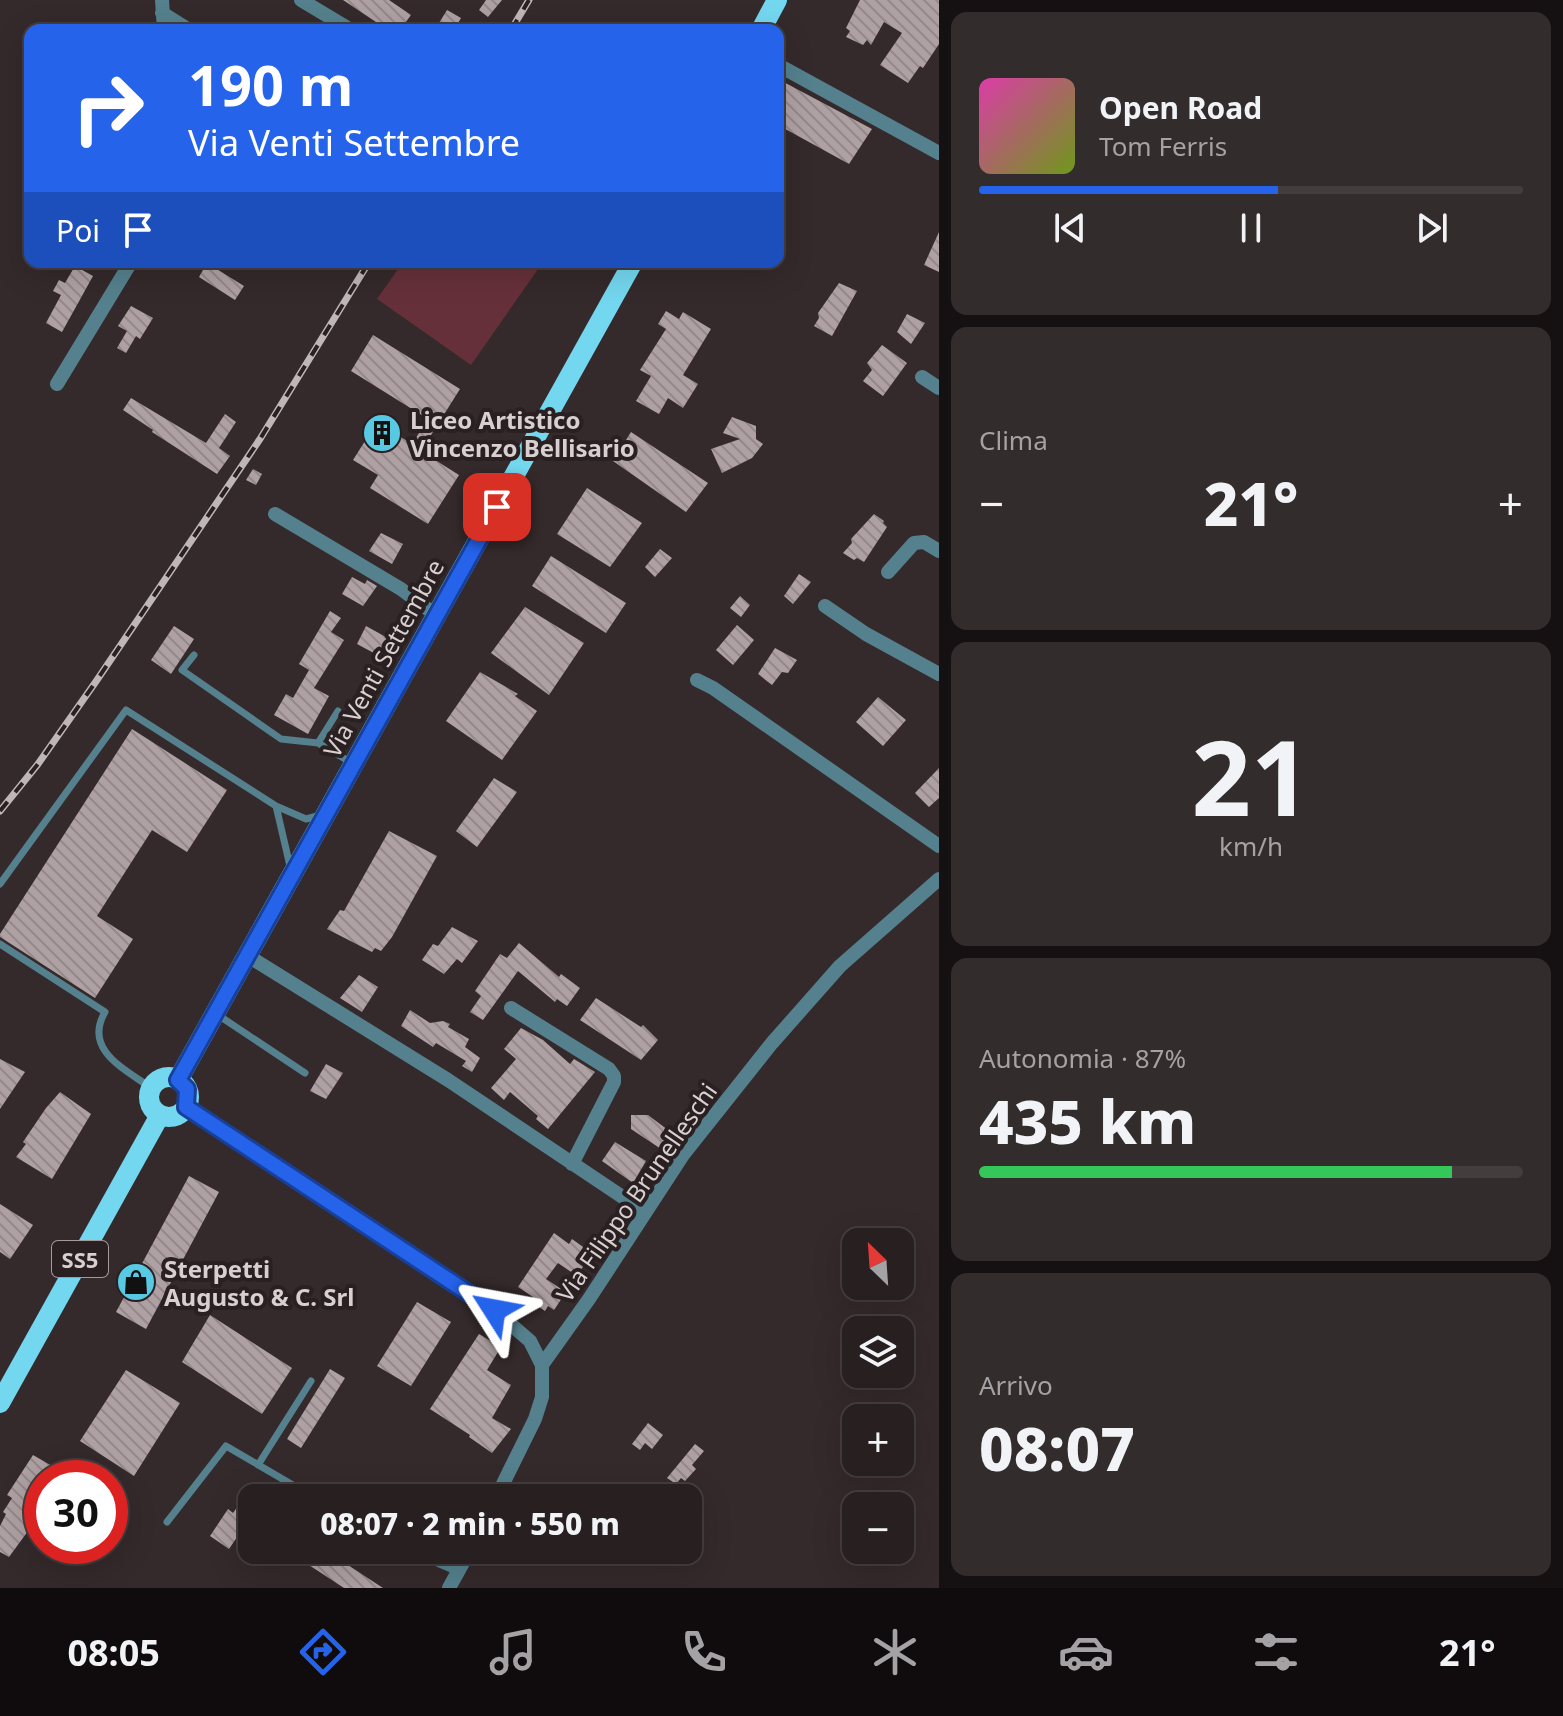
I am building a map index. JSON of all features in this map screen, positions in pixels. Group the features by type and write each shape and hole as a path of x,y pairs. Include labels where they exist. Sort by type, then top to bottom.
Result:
{"main road":[{"path":"764,24 777,0"},
{"name":"Via Venti Settembre","path":"178,1080 630,268"},
{"path":"166,1078 178,1080 187,1089 186,1107 177,1115 160,1115 154,1111 149,1100 151,1088 166,1078"},
{"name":"SS5","path":"0,1403 160,1115"}],"street":[{"path":"301,0 341,24"},
{"path":"162,6 182,24"},
{"path":"784,68 939,153"},
{"path":"57,384 127,268"},
{"path":"922,377 939,388"},
{"path":"275,514 401,589 437,616"},
{"path":"888,572 914,543 924,542 939,551"},
{"path":"825,606 866,634 939,674"},
{"path":"697,680 713,688 939,846"},
{"name":"Via Filippo Brunelleschi","path":"542,1365 692,1142 799,1010 846,961 939,879"},
{"path":"248,956 448,1080 645,1212"},
{"path":"511,1008 609,1069 614,1076 614,1082 572,1164"},
{"path":"186,1107 494,1310 530,1341 542,1365 544,1383 540,1404 503,1484"},
{"path":"449,1588 462,1564"}],"lane":[{"path":"194,655 182,670 281,739 318,743 354,764"},
{"path":"0,884 126,710 276,806 306,819 327,813"},
{"path":"318,743 338,711"},
{"path":"276,806 291,878"},
{"path":"0,944 105,1012 97,1034 102,1050 151,1088"},
{"path":"217,1014 305,1073"},
{"path":"258,1465 311,1381"},
{"path":"167,1522 226,1446 291,1484"},
{"path":"439,1564 458,1572"}],"shaded area":[{"path":"399,268 539,268 471,365 377,299"}],"building":[{"path":"343,0 389,0 411,15 404,24 379,24"},
{"path":"486,0 502,0 488,17 479,10"},
{"path":"860,0 939,0 939,44 923,68 920,66 908,83 880,65 902,33 884,22 871,45 867,40 863,45 846,37 850,31 846,28"},
{"path":"447,10 461,18 458,24 439,23"},
{"path":"784,82 872,129 849,164 784,128"},
{"path":"939,232 939,272 924,265"},
{"path":"74,268 93,276 62,332 46,323 61,295 53,291 59,280 65,283"},
{"path":"204,268 215,268 244,286 235,300 199,277"},
{"path":"839,283 857,291 832,336 814,326 819,318 818,313"},
{"path":"131,306 153,318 140,339 136,336 126,353 117,348 127,331 118,326"},
{"path":"666,311 679,319 683,312 711,329 683,375 698,384 683,408 668,398 659,414 636,401 651,376 640,370 666,329 658,324"},
{"path":"907,314 925,323 911,344 897,332"},
{"name":"Liceo Artistico Vincenzo Bellisario","path":"373,335 460,389 421,451 459,475 428,524 370,488 378,475 353,460 377,422 412,444 428,419 351,371"},
{"path":"882,345 907,363 883,396 863,381 872,370 867,363"},
{"path":"131,398 206,443 225,414 236,422 219,448 230,456 217,474 123,410"},
{"path":"732,417 756,426 756,439 763,444 752,458 722,473 711,449 740,439 723,433"},
{"path":"631,432 708,483 686,512 613,461"},
{"path":"253,469 262,474 256,485 246,480"},
{"path":"587,488 642,523 610,567 557,534"},
{"path":"874,514 887,527 864,562 857,558 854,560 843,553 852,543 851,539"},
{"path":"381,533 403,544 392,564 369,551"},
{"path":"660,549 672,558 655,577 645,567"},
{"path":"551,556 626,603 606,633 532,586"},
{"path":"799,574 811,582 793,604 784,596"},
{"path":"352,577 377,586 363,606 342,594"},
{"path":"740,596 750,605 741,617 730,608"},
{"path":"525,607 584,643 549,695 491,653"},
{"path":"330,611 341,618 331,632 344,640 314,688 329,696 308,734 274,715 286,694 293,698 309,670 299,664"},
{"path":"737,625 754,640 733,665 716,650"},
{"path":"174,626 194,639 171,674 151,660"},
{"path":"366,626 395,642 385,659 357,644"},
{"path":"775,648 797,660 788,673 782,672 772,685 758,674"},
{"path":"480,672 518,694 515,696 537,711 502,760 446,721"},
{"path":"878,697 906,720 883,746 856,722"},
{"path":"132,729 227,790 187,852 152,830 97,916 133,939 95,998 0,937 0,934"},
{"path":"939,768 939,798 929,807 915,793"},
{"path":"494,778 517,792 477,847 456,831"},
{"path":"389,831 437,856 392,937 381,951 375,948 372,952 327,929 340,910 344,911"},
{"path":"452,927 478,941 462,963 457,959 444,974 422,960 433,944 438,946"},
{"path":"519,943 559,977 561,974 580,988 567,1006 557,999 555,1002 518,971 483,1020 470,1012 481,996 475,991 500,954 507,958"},
{"path":"359,975 378,987 362,1012 340,998"},
{"path":"596,998 641,1027 643,1025 658,1040 641,1060 580,1020"},
{"path":"410,1010 430,1023 443,1021 450,1024 448,1027 469,1039 465,1047 480,1058 472,1072 462,1066 466,1061 436,1043 433,1047 401,1026"},
{"path":"521,1028 543,1040 570,1064 574,1059 595,1072 548,1129 510,1092 504,1100 491,1088 516,1059 504,1049"},
{"path":"0,1059 25,1072 0,1109"},
{"path":"326,1064 343,1073 326,1099 310,1091"},
{"path":"60,1092 91,1114 52,1179 16,1157 46,1108"},
{"path":"631,1115 648,1115 672,1133 661,1149 631,1129"},
{"path":"615,1142 646,1161 633,1183 602,1161"},
{"path":"189,1176 219,1192 146,1329 116,1312"},
{"path":"0,1204 33,1225 10,1259 0,1252"},
{"path":"554,1233 569,1244 572,1239 590,1256 577,1276 558,1263 546,1279 566,1292 554,1310 548,1306 545,1311 530,1301 533,1297 518,1287"},
{"path":"579,1274 589,1280 583,1290 574,1283"},
{"path":"417,1302 451,1322 411,1386 377,1366"},
{"path":"210,1315 292,1368 262,1414 182,1362"},
{"path":"479,1334 501,1347 487,1370 511,1385 492,1418 511,1429 492,1453 430,1409"},
{"path":"330,1369 345,1378 301,1448 287,1439"},
{"path":"126,1370 180,1403 134,1476 128,1472 128,1460 109,1460 80,1441"},
{"path":"648,1423 663,1435 652,1449 645,1443 640,1450 632,1444"},
{"path":"695,1444 704,1451 692,1465 696,1469 685,1481 681,1478 676,1484 667,1478"},
{"path":"24,1469 24,1537 9,1557 0,1552 0,1526 6,1514 3,1512 12,1498 7,1495"},
{"path":"238,1506 238,1536 229,1549 210,1536 228,1509 233,1513"},
{"path":"307,1564 346,1564 383,1588 344,1588"}],"railway":[{"path":"515,24 529,0"},
{"path":"0,811 38,764 97,680 260,439 365,268"}],"place":[{"name":"Liceo Artistico Vincenzo Bellisario","path":"382,433"},
{"name":"Sterpetti Augusto & C. Srl","path":"136,1282"}],"route":[{"path":"494,1310 186,1107 187,1089 178,1080 497,507"}]}
